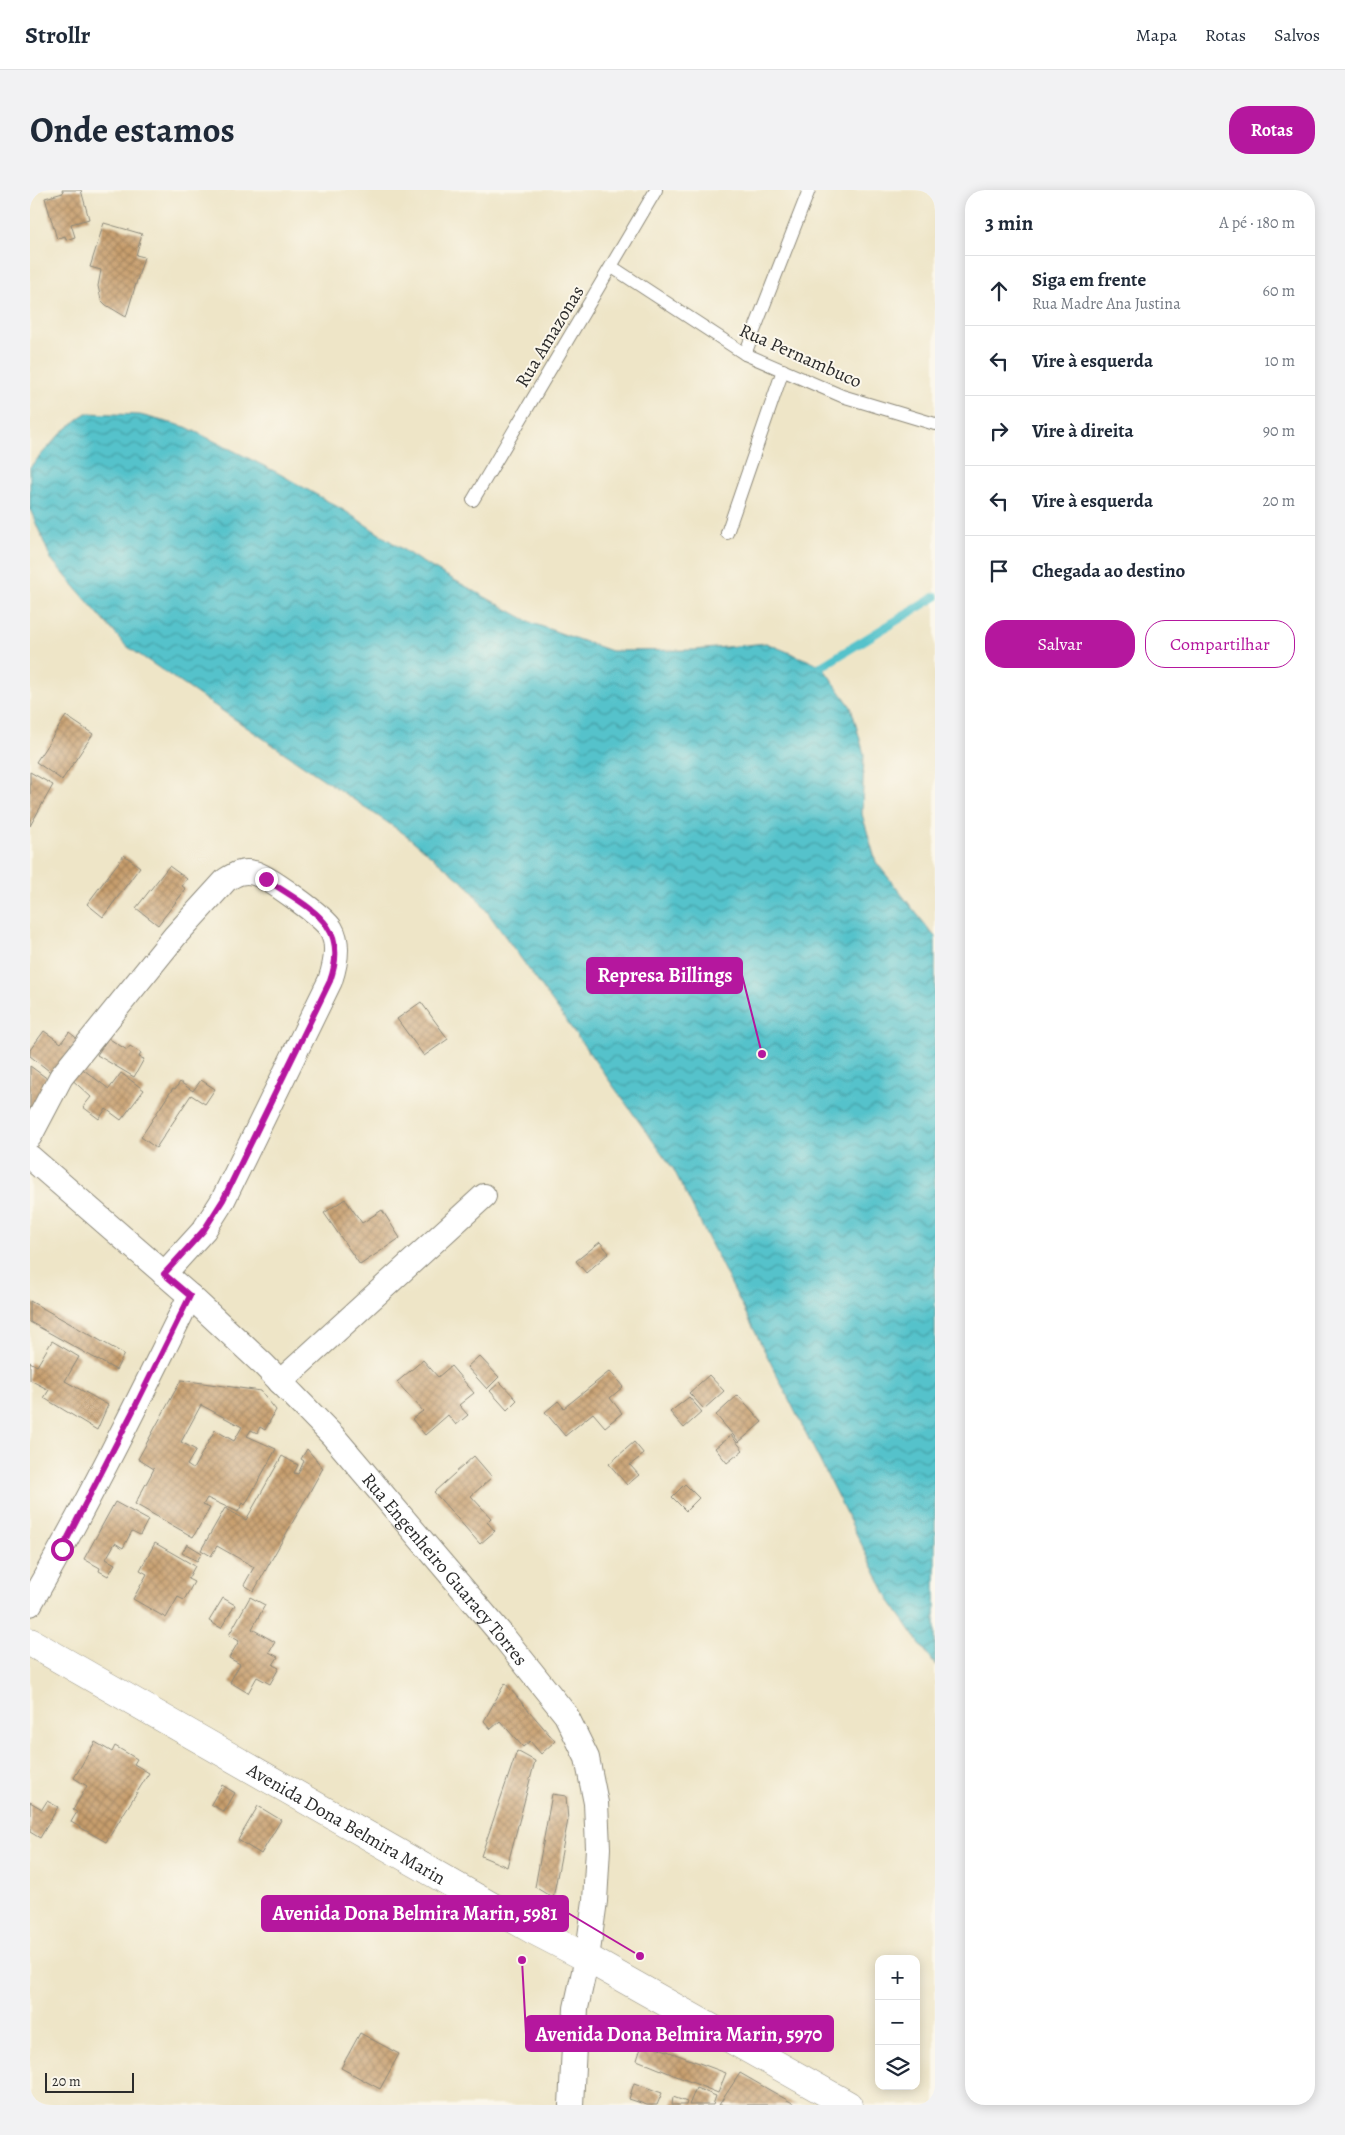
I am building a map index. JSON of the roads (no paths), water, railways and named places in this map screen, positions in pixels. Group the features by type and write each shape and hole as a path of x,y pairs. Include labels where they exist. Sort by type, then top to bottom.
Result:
{"main road":[{"name":"Avenida Dona Belmira Marin","path":"30,1642 525,1925 848,2105"}],"street":[{"path":"30,1136 61,1078 175,936 226,880 235,874 245,871 255,873 322,918 332,930 336,948 336,964 330,981 223,1200 204,1230 164,1274"},
{"name":"Rua Engenheiro Guaracy Torres","path":"30,1157 190,1296 280,1382 333,1436 502,1635 566,1715 587,1758 596,1803 598,1848 595,1901 587,1958 576,2008 571,2105"},
{"path":"280,1382 484,1196"},
{"path":"30,1604 62,1549 190,1296"}],"lane":[{"name":"Rua Amazonas","path":"473,500 656,190"},
{"path":"745,354 809,190"},
{"name":"Rua Pernambuco","path":"612,267 745,354 842,396 935,424"},
{"path":"728,533 783,370"}],"water":[{"path":"86,413 140,415 186,427 278,473 345,511 420,561 532,623 611,651 695,650 766,643 822,666 851,707 864,754 862,814 876,862 935,937 935,1665 890,1601 674,1170 470,888 406,835 125,645 51,559 30,509 30,467 61,433"}],"waterway":[{"path":"822,666 935,597"}],"place":[{"name":"Represa Billings","path":"762,1054"},
{"name":"Avenida Dona Belmira Marin, 5981","path":"640,1956"},
{"name":"Avenida Dona Belmira Marin, 5970","path":"522,1960"}]}
